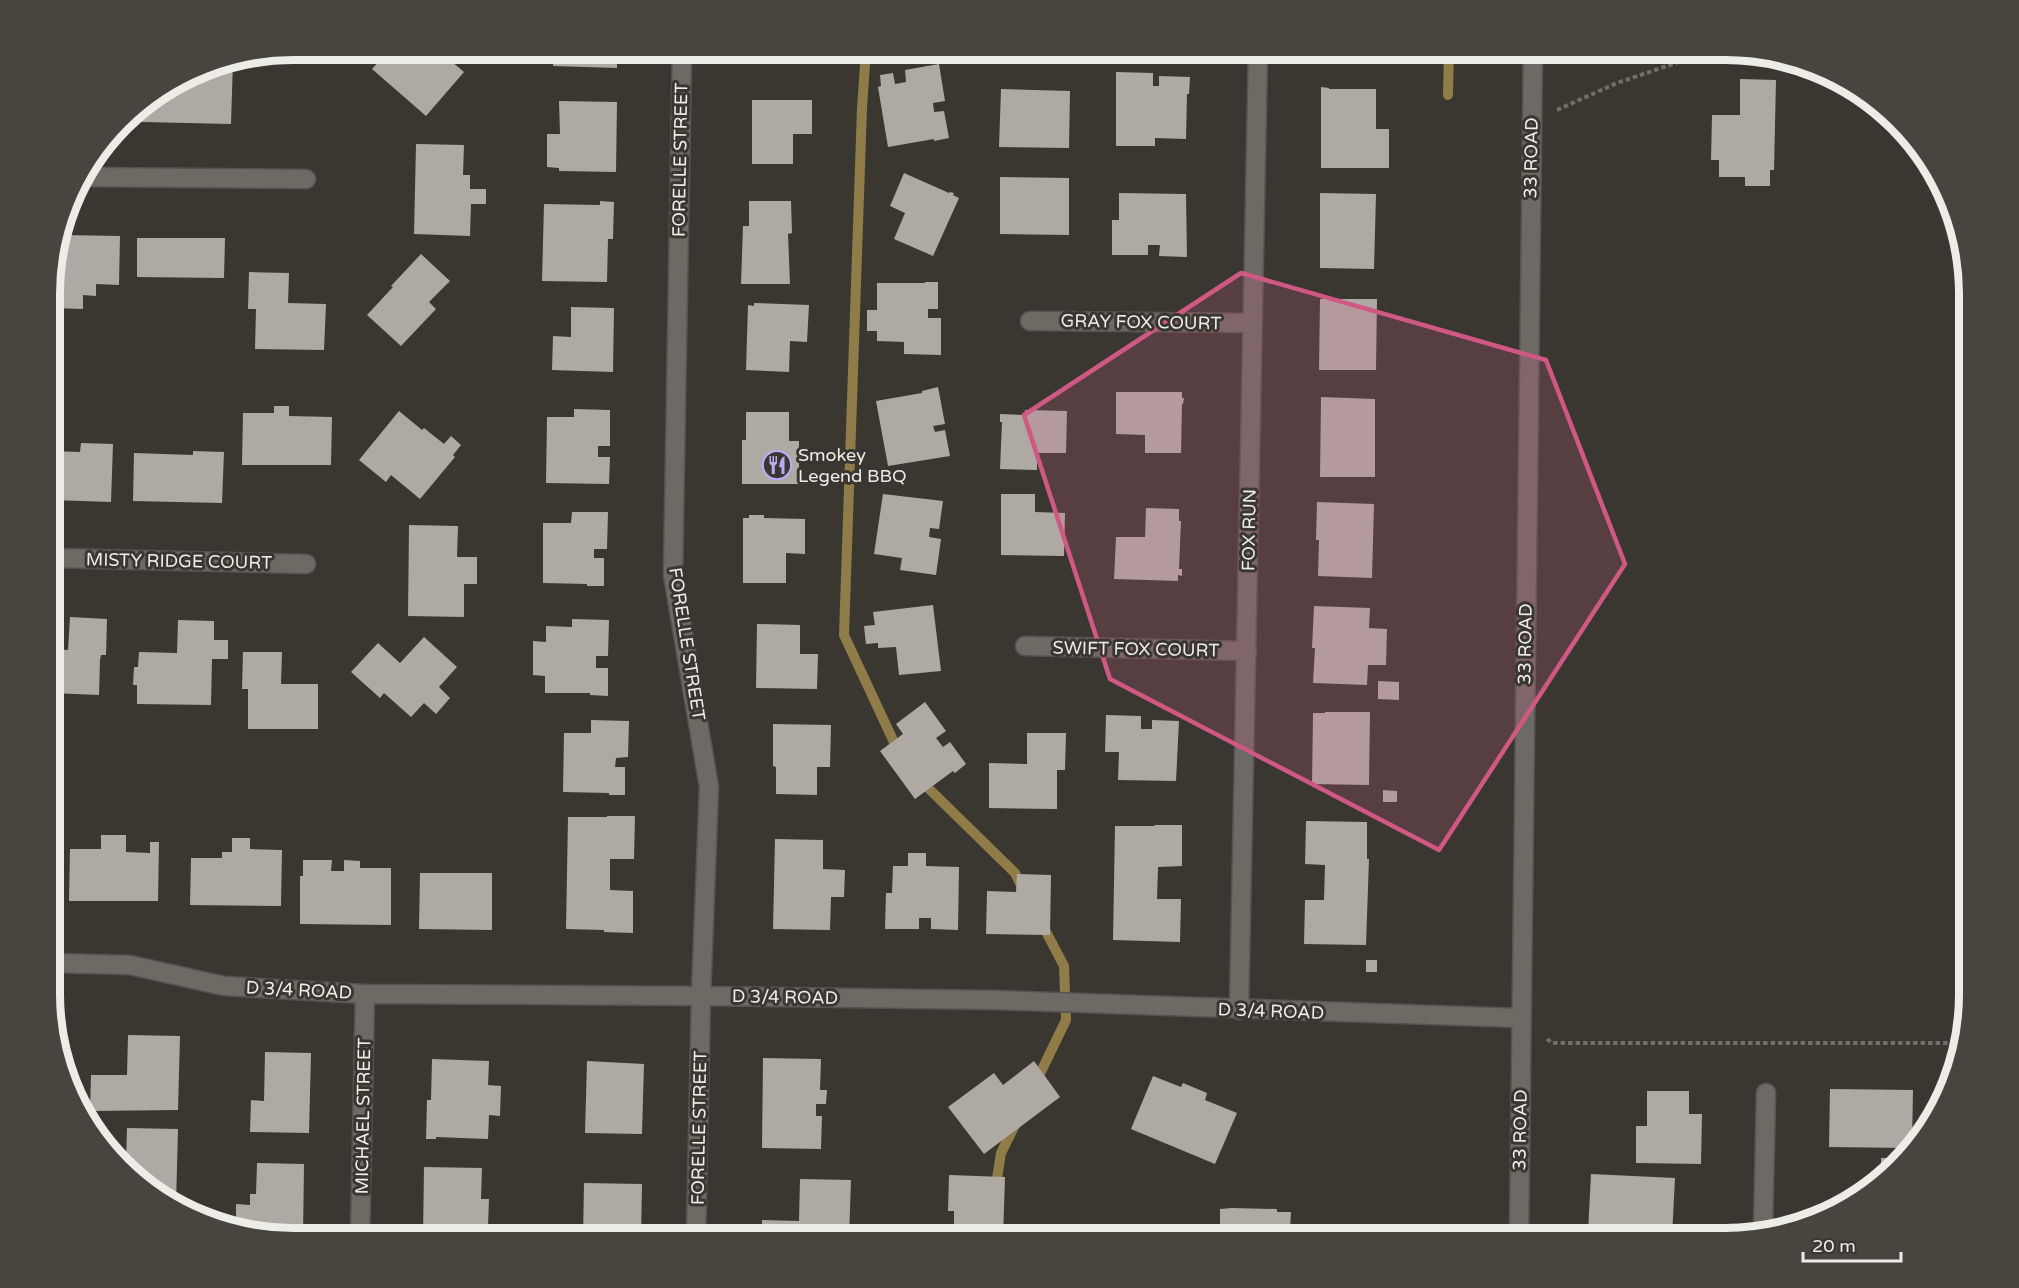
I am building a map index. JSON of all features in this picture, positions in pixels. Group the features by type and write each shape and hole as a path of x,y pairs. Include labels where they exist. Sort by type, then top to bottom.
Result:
{"street":[{"name":"FORELLE STREET","path":"682,60 673,575 709,787 701,996 696,1228"},
{"name":"FOX RUN","path":"1239,1010 1258,60"},
{"name":"33 ROAD","path":"1519,1228 1533,60"},
{"path":"91,177 306,179"},
{"name":"GRAY FOX COURT","path":"1030,321 1252,323"},
{"name":"MISTY RIDGE COURT","path":"60,558 306,564"},
{"name":"SWIFT FOX COURT","path":"1025,646 1247,651"},
{"name":"D 3/4 ROAD","path":"60,963 130,965 224,986 365,994 995,1000 1521,1018"},
{"name":"MICHAEL STREET","path":"360,1228 365,994"},
{"path":"1763,1225 1766,1093"}],"path":[{"path":"1668,60 1674,63"},
{"path":"1531,122 1617,83 1683,60"},
{"path":"1521,1018 1552,1043 1954,1043"}],"highlighted area":[{"path":"1241,273 1546,360 1625,564 1439,850 1110,679 1024,415"}],"building":[{"path":"380,60 450,60 464,72 426,116 372,69"},
{"path":"553,60 617,60 617,68 553,66"},
{"path":"753,60 813,60 813,64 753,64"},
{"path":"939,64 945,101 933,103 934,112 944,111 949,138 888,147 878,87 881,86 880,75 893,73 895,84 906,82 905,70"},
{"path":"233,68 231,124 142,122 142,116 151,108 177,91"},
{"path":"1116,72 1153,73 1153,86 1159,86 1159,76 1190,77 1189,94 1187,94 1186,139 1155,138 1155,146 1116,146"},
{"path":"1740,79 1776,80 1774,170 1770,170 1770,186 1745,186 1745,177 1719,177 1719,160 1711,160 1712,115 1740,115"},
{"path":"1321,87 1376,89 1376,129 1389,129 1389,168 1321,168"},
{"path":"1001,89 1070,91 1069,148 999,147"},
{"path":"752,100 812,100 812,134 793,134 793,164 752,164"},
{"path":"559,101 617,102 616,172 559,171 559,168 547,167 547,134 560,134"},
{"path":"416,144 464,145 463,175 470,175 470,189 486,189 486,204 471,204 470,236 414,234"},
{"path":"904,173 949,193 954,193 953,195 959,198 933,256 894,239 905,213 890,206"},
{"path":"1000,177 1069,178 1069,235 1000,234"},
{"path":"1119,193 1186,194 1187,257 1159,256 1160,245 1148,245 1148,255 1112,255 1112,220 1119,220"},
{"path":"1320,193 1376,194 1374,269 1320,268"},
{"path":"600,201 614,202 613,239 608,239 607,282 542,281 544,204 600,205"},
{"path":"749,201 791,201 792,233 788,234 790,284 741,284 743,226 749,226"},
{"path":"67,235 120,236 119,285 96,284 96,296 83,295 83,309 60,308 62,263"},
{"path":"137,238 225,238 224,278 137,277"},
{"path":"421,254 450,281 429,302 436,309 401,346 367,315"},
{"path":"249,272 289,273 288,303 326,304 324,350 255,349 256,309 248,309"},
{"path":"938,282 938,309 928,309 928,318 941,318 941,355 904,354 904,342 877,341 877,331 867,331 867,310 877,310 877,283"},
{"path":"1320,299 1377,299 1376,370 1319,370"},
{"path":"754,303 809,305 807,342 790,341 789,372 746,370 748,305 754,306"},
{"path":"571,307 614,308 613,372 552,370 553,336 571,337"},
{"path":"938,387 945,424 933,426 935,432 945,430 950,456 888,466 876,401 922,393 922,391"},
{"path":"1116,392 1182,392 1182,398 1184,398 1181,453 1145,453 1145,435 1116,434"},
{"path":"1321,397 1375,399 1375,477 1320,477"},
{"path":"274,406 289,406 289,416 332,417 331,465 242,465 243,413 274,413"},
{"path":"574,409 610,410 610,446 598,446 598,457 610,457 609,484 546,483 547,417 574,417"},
{"path":"1025,410 1067,411 1066,453 1037,453 1037,470 1000,469 1002,422 1000,422 1000,414 1025,415"},
{"path":"399,411 444,444 451,436 461,445 453,455 455,457 420,499 391,475 386,482 359,460"},
{"path":"746,412 789,412 789,441 799,441 799,484 742,484 742,440 746,440"},
{"path":"81,443 113,444 111,502 60,500 60,451 80,452"},
{"path":"193,451 224,452 222,503 133,501 134,453 193,455"},
{"path":"883,494 943,501 939,529 930,528 929,537 941,539 936,575 900,570 902,558 874,554"},
{"path":"1001,494 1035,494 1035,512 1065,513 1064,556 1001,555"},
{"path":"1317,502 1374,504 1372,578 1318,576"},
{"path":"1146,508 1179,509 1179,521 1181,521 1179,569 1182,569 1182,576 1178,575 1178,581 1114,579 1116,537 1145,537"},
{"path":"572,512 608,512 607,549 594,549 594,558 604,558 604,586 543,583 543,523 571,523"},
{"path":"749,515 764,515 764,518 805,519 805,554 786,553 786,583 743,583 743,518 749,518"},
{"path":"409,525 458,526 457,557 477,557 477,584 464,584 464,617 408,616"},
{"path":"933,605 941,671 899,675 896,647 878,648 878,643 866,644 864,626 875,625 873,612"},
{"path":"1314,606 1370,608 1369,628 1387,629 1386,665 1368,665 1367,685 1313,683"},
{"path":"70,617 107,619 106,655 101,655 100,660 99,695 60,693 60,650 68,650"},
{"path":"572,619 609,620 608,656 596,656 596,668 608,668 608,696 590,695 590,693 545,693 545,676 533,675 533,641 546,642 546,626 572,627"},
{"path":"178,620 214,621 214,640 228,640 228,659 212,659 211,705 137,704 137,685 133,685 134,667 138,667 139,652 177,653"},
{"path":"757,624 800,625 800,654 818,654 817,689 756,688"},
{"path":"424,637 457,667 439,687 450,698 436,714 424,703 411,717 384,693 380,698 351,672 378,643 400,663"},
{"path":"243,652 282,652 281,684 318,684 318,729 248,729 248,689 242,689"},
{"path":"1378,681 1399,682 1399,700 1378,699"},
{"path":"925,702 946,731 936,738 943,747 950,742 966,764 915,799 880,751 903,734 896,724"},
{"path":"1370,712 1369,785 1312,784 1313,713"},
{"path":"1106,715 1141,716 1141,729 1152,729 1152,720 1179,721 1176,781 1118,780 1119,752 1105,752"},
{"path":"591,720 629,721 628,757 616,758 615,767 625,767 625,795 563,792 564,733 591,733"},
{"path":"773,724 831,725 830,767 817,767 817,795 776,794"},
{"path":"1027,733 1066,733 1065,770 1057,770 1057,809 989,808 989,763 1027,764"},
{"path":"1383,790 1397,791 1397,802 1383,802"},
{"path":"635,816 634,859 610,859 610,890 633,891 633,933 566,929 568,817"},
{"path":"1306,821 1367,822 1367,859 1369,859 1366,945 1304,944 1305,900 1324,900 1325,865 1305,864"},
{"path":"1182,825 1182,866 1158,867 1157,899 1181,899 1180,942 1113,940 1115,826"},
{"path":"101,835 126,835 126,852 150,853 150,842 159,842 158,901 69,901 70,849 101,849"},
{"path":"232,838 250,838 250,849 282,850 281,906 190,905 191,858 222,858 222,852 232,852"},
{"path":"775,839 823,840 823,869 845,870 844,897 831,897 830,930 773,929"},
{"path":"908,853 926,853 926,866 959,867 958,930 931,929 931,918 919,918 919,929 885,929 886,893 892,893 893,866 908,866"},
{"path":"303,860 332,860 331,871 344,871 344,860 360,861 360,868 391,868 391,925 300,924 300,876 303,876"},
{"path":"420,873 492,873 492,930 419,929"},
{"path":"1017,874 1051,875 1050,935 986,934 987,891 1016,892"},
{"path":"1366,960 1377,960 1377,972 1366,972"},
{"path":"128,1035 180,1036 178,1110 91,1111 91,1075 127,1075"},
{"path":"265,1052 311,1053 309,1133 250,1132 251,1100 264,1101"},
{"path":"763,1058 821,1059 820,1090 827,1090 826,1104 816,1104 816,1116 822,1116 821,1149 762,1148"},
{"path":"432,1059 489,1061 488,1085 501,1086 500,1116 489,1115 488,1139 436,1137 436,1139 426,1139 427,1100 431,1100"},
{"path":"587,1061 644,1064 642,1134 585,1133"},
{"path":"1034,1061 1060,1097 984,1154 948,1107 994,1073 1003,1085"},
{"path":"1153,1076 1181,1087 1183,1083 1207,1093 1205,1100 1237,1113 1215,1164 1131,1129"},
{"path":"1830,1089 1913,1090 1912,1135 1901,1148 1829,1147"},
{"path":"1647,1091 1689,1091 1689,1114 1702,1114 1701,1164 1636,1163 1636,1126 1647,1126"},
{"path":"127,1128 178,1129 176,1197 151,1180 126,1158"},
{"path":"1881,1158 1893,1158 1891,1160 1881,1168"},
{"path":"257,1163 304,1164 303,1228 263,1226 236,1221 236,1204 250,1205 250,1194 256,1194"},
{"path":"424,1167 482,1168 481,1199 489,1199 488,1226 423,1228"},
{"path":"1591,1174 1675,1178 1672,1228 1588,1228"},
{"path":"949,1175 1005,1177 1003,1228 954,1228 954,1211 948,1211"},
{"path":"800,1179 851,1180 849,1228 762,1228 762,1220 799,1221"},
{"path":"584,1183 642,1184 641,1228 583,1228"},
{"path":"1220,1209 1277,1209 1277,1212 1291,1212 1290,1228 1220,1228"}],"waterway":[{"path":"865,60 844,635 899,753"},
{"path":"1448,95 1449,60"},
{"path":"919,779 1015,873 1023,889"},
{"path":"1036,1082 1066,1020 1064,966 1042,924"},
{"path":"995,1191 1001,1153 1016,1123"}],"place":[{"name":"Smokey Legend BBQ","path":"777,465"}]}
